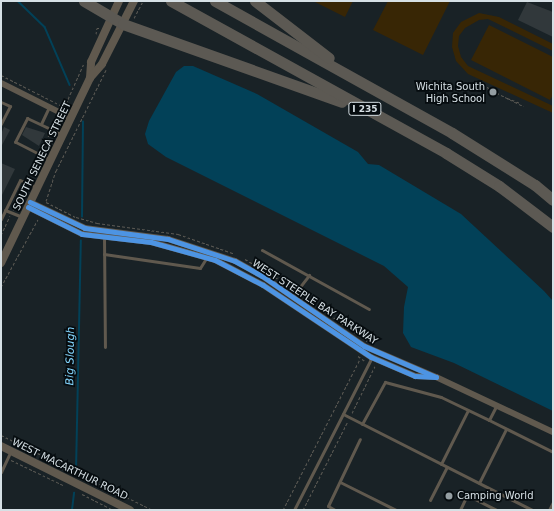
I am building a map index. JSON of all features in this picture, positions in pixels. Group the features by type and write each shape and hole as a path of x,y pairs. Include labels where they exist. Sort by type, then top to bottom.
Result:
{"highway":[{"path":"84,1 111,18 372,112"},
{"name":"I 235","path":"171,1 372,112 499,186 553,226"},
{"name":"I 235","path":"215,1 500,162 553,200"},
{"path":"255,1 359,82"}],"street":[{"name":"SOUTH SENECA STREET","path":"90,78 91,62 119,1"},
{"name":"SOUTH SENECA STREET","path":"1,263 4,249 23,218 90,78 102,64 127,23 134,1"},
{"path":"1,84 71,118"},
{"name":"WEST STEEPLE BAY PARKWAY","path":"29,205 41,213 82,234 168,238 208,250 248,268 291,300 362,348 371,357 415,376 436,377 497,404 553,432"},
{"name":"WEST STEEPLE BAY PARKWAY","path":"103,234 151,242 206,257 243,273 291,300"},
{"name":"WEST MACARTHUR ROAD","path":"1,446 9,454 130,510"}],"lane":[{"path":"1,102 10,106 1,124"},
{"path":"41,124 49,107"},
{"path":"51,160 15,142 27,118 63,135"},
{"path":"1,219 20,180 37,187"},
{"path":"6,210 23,218"},
{"path":"103,234 105,348"},
{"path":"104,254 200,268 208,250"},
{"path":"262,250 310,275 369,309"},
{"path":"291,300 310,275"},
{"path":"294,510 371,357"},
{"path":"362,424 385,382 441,397 553,452"},
{"path":"489,420 497,404"},
{"path":"441,464 468,410"},
{"path":"343,414 532,510"},
{"path":"479,483 506,428"},
{"path":"335,510 328,506 360,439"},
{"path":"1,472 9,454"},
{"path":"430,500 447,467"},
{"path":"340,482 396,510"},
{"path":"460,510 467,495 497,510"},
{"path":"549,510 553,502"}],"path":[{"path":"127,23 142,1"},
{"path":"1,287 41,213 56,171 107,68"},
{"path":"1,75 64,107"},
{"path":"483,86 523,106"},
{"path":"487,87 499,94"},
{"path":"507,98 520,103"},
{"path":"46,202 76,216 97,223 178,234 237,256"},
{"path":"41,213 44,221"},
{"path":"243,259 297,291 368,340 362,348 358,356 360,359 283,510"},
{"path":"303,510 375,366 371,357 360,359"},
{"path":"1,435 153,510"},
{"path":"9,454 68,487"},
{"path":"81,494 113,510"}],"shaded area":[{"path":"313,1 353,1 345,17"},
{"path":"388,1 450,1 423,55 373,30"},
{"path":"479,13 499,17 553,44 553,51 488,19 479,20 465,28 459,36 458,46 461,57 468,66 553,106 553,113 468,74 456,61 452,47 453,33 461,22"},
{"path":"489,25 553,57 553,95 550,100 471,60"}],"water":[{"path":"184,66 193,66 257,94 358,152 368,164 379,165 461,214 544,291 553,301 553,411 454,363 411,347 403,333 404,307 408,287 384,266 166,157 148,144 145,134 149,121 176,72"}],"building":[{"path":"527,2 553,12 553,37 518,20"},
{"path":"4,127 10,130 1,147 1,134"},
{"path":"26,127 45,133 39,146 22,135"},
{"path":"1,163 15,169 1,197"}],"waterway":[{"name":"Big Slough","path":"18,1 45,27 70,85"},
{"name":"Big Slough","path":"82,217 83,122"},
{"name":"Big Slough","path":"76,471 81,241"},
{"name":"Big Slough","path":"72,510 74,493"}],"cycle path":[{"path":"28,207 82,234 151,242 215,260 263,285 371,357 415,376 436,377 364,346 262,276 235,261 168,239 85,228 30,202"}],"place":[{"name":"Wichita South High School","path":"493,92"},
{"name":"Camping World","path":"449,496"}]}
